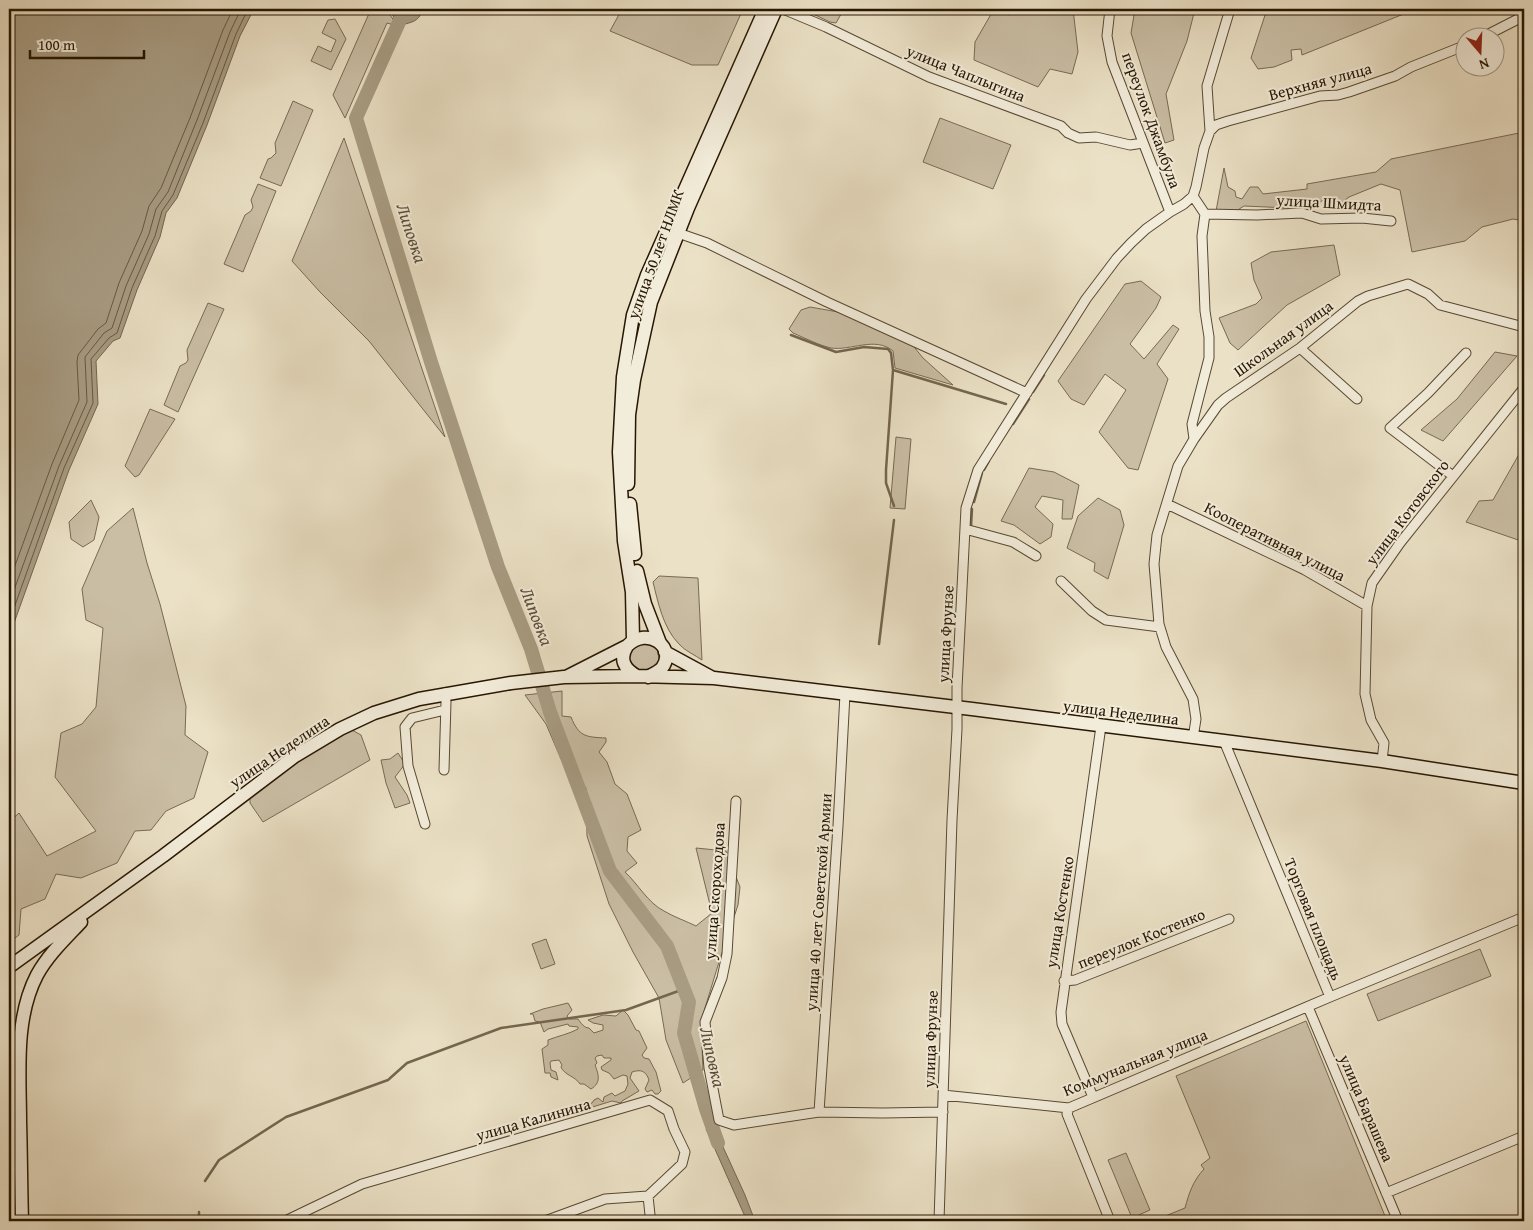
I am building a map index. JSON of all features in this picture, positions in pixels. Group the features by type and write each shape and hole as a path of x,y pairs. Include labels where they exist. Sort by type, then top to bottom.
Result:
{"main road":[{"name":"улица 50 лет НЛМК","path":"630,643 632,592 624,541 618,452 623,377 633,316 648,275 764,9"},
{"name":"улица 50 лет НЛМК","path":"662,647 645,604 637,573 628,484 629,415 634,380 649,310 663,270 776,9"},
{"path":"565,677 642,636 652,638 662,647 714,678"},
{"path":"630,643 622,658 625,666 630,672 643,676 661,669 664,664 662,647"},
{"name":"улица Неделина","path":"98,903 295,756 329,735 374,713 444,693 565,677 643,676 714,678 1224,741 1524,783"},
{"path":"9,967 98,903"},
{"path":"22,1221 20,1055 22,1027 27,1001 33,985 48,958 98,903"},
{"path":"9,1102 20,1124"}],"street":[{"name":"улица Чаплыгина","path":"783,9 802,12 929,77 1061,126 1068,133 1079,138 1096,137 1130,145 1143,143"},
{"name":"переулок Джамбула","path":"1110,9 1107,36 1112,62 1170,212"},
{"path":"1194,439 1192,424 1209,358 1209,337 1205,311 1202,236 1205,214 1193,196 1204,148 1210,131 1207,86 1230,9"},
{"path":"1501,28 1524,16"},
{"name":"Верхняя улица","path":"1210,131 1216,125 1228,121 1320,96 1349,92 1395,76 1411,67 1456,49"},
{"name":"улица Фрунзе","path":"939,1221 952,820 966,508 978,470 1086,299 1117,258 1146,229 1193,196"},
{"name":"улица Шмидта","path":"1205,214 1257,215 1302,213 1321,219 1362,218 1391,221"},
{"path":"678,233 707,243 827,302 1027,393"},
{"name":"Школьная улица","path":"1193,738 1196,719 1193,699 1166,647 1160,627 1154,564 1157,535 1178,466 1218,405 1300,348 1362,298 1408,284 1428,294 1440,305 1524,327"},
{"path":"1300,348 1356,399"},
{"path":"1453,476 1390,428 1428,394 1466,353"},
{"name":"улица Котовского","path":"1382,762 1384,743 1371,720 1365,694 1367,606 1372,583 1396,548 1524,388"},
{"name":"Кооперативная улица","path":"1167,504 1305,570 1367,606"},
{"path":"965,529 1013,542 1036,556"},
{"path":"1060,580 1092,611 1106,620 1160,627"},
{"path":"444,693 446,710 444,770"},
{"name":"улица 40 лет Советской Армии","path":"819,1112 845,694"},
{"path":"425,824 408,766 405,726 412,718 446,710"},
{"name":"улица Костенко","path":"1093,1098 1062,1024 1061,1012 1102,726"},
{"name":"Торговая площадь","path":"1224,741 1330,997 1524,917"},
{"name":"улица Скороходова","path":"736,801 727,954 722,978 705,1022 708,1068 719,1120 734,1125 819,1112"},
{"name":"переулок Костенко","path":"1064,981 1075,980 1228,919"},
{"name":"Коммунальная улица","path":"943,1094 1069,1108 1330,997"},
{"name":"улица Барашева","path":"1308,1007 1398,1221"},
{"name":"улица Калинина","path":"285,1221 362,1184 650,1100 668,1111 685,1152 682,1164 648,1196"},
{"path":"1069,1108 1067,1114 1110,1221"},
{"path":"819,1112 883,1114 943,1112"},
{"path":"1386,1193 1524,1136"},
{"path":"545,1221 606,1199 648,1196 649,1218 641,1221"}],"shaded area":[{"path":"371,9 388,9 395,22 394,25 387,23 345,118 333,95"},
{"path":"622,9 743,9 718,65 692,65 610,31"},
{"path":"814,9 844,9 836,23 813,14"},
{"path":"994,9 1009,15 1012,9 1073,9 1078,52 1072,74 1050,69 1038,87 974,60 975,42"},
{"path":"1135,9 1195,9 1187,41 1166,94 1174,140 1165,143 1131,33"},
{"path":"1267,9 1416,9 1302,55 1301,49 1291,50 1292,60 1274,67 1258,69 1251,58"},
{"path":"335,19 346,39 331,70 311,61 318,46 331,52 336,40 322,33 328,20"},
{"path":"293,101 313,110 281,186 260,178 268,159 276,153 275,143"},
{"path":"940,118 1011,145 993,189 923,162"},
{"path":"1524,132 1524,221 1513,219 1482,227 1465,241 1412,252 1400,190 1381,184 1349,197 1339,205 1324,199 1312,209 1244,206 1236,211 1216,211 1224,168 1228,187 1235,191 1236,197 1242,199 1250,187 1258,187 1263,194 1307,189 1307,184 1376,172 1391,159"},
{"path":"344,138 445,437 369,341 292,261"},
{"path":"258,184 276,191 243,272 224,264 245,215 253,207 251,200"},
{"path":"1334,245 1340,275 1287,305 1238,350 1230,343 1219,318 1256,304 1262,298 1254,280 1251,263 1271,252"},
{"path":"1141,281 1161,297 1156,308 1130,344 1144,359 1173,325 1179,329 1157,364 1168,379 1138,470 1128,468 1099,432 1126,390 1105,374 1084,405 1071,399 1058,381 1125,284"},
{"path":"208,303 224,309 178,412 164,405 180,366 188,360 187,350"},
{"path":"810,307 844,313 910,342 923,358 953,385 895,368 893,351 886,347 871,344 831,348 793,333 789,329 801,310"},
{"path":"1495,352 1517,356 1443,441 1421,430 1457,399"},
{"path":"150,409 175,419 139,475 135,477 125,466"},
{"path":"896,437 911,439 905,509 890,508"},
{"path":"1522,449 1524,449 1524,542 1466,522 1479,501 1493,500"},
{"path":"1029,468 1054,472 1079,485 1072,519 1062,519 1063,500 1042,496 1035,507 1053,524 1051,537 1040,544 1014,525 1001,521"},
{"path":"1098,498 1120,510 1124,525 1108,579 1094,571 1095,563 1067,548 1078,516"},
{"path":"91,500 99,517 94,540 83,547 71,539 69,522"},
{"path":"133,508 186,706 185,735 208,752 194,798 166,811 151,830 135,831 117,863 81,878 56,874 45,899 21,909 19,935 9,943 9,822 19,813 47,856 96,831 55,777 61,733 82,724 96,707 103,628 86,620 82,589 107,531"},
{"path":"659,576 698,578 702,660 687,651 673,638 662,614 653,582"},
{"path":"642,640 657,648 659,659 655,669 635,672 626,653"},
{"path":"562,691 562,716 571,717 577,729 584,735 606,738 606,742 599,752 607,762 615,784 627,794 641,830 628,837 627,851 637,863 625,872 648,898 658,908 696,926 712,913 696,848 726,851 740,887 738,905 701,1021 703,1070 683,1083 666,1040 659,998 609,904 587,836 586,788 573,759 561,759 546,724 525,695"},
{"path":"352,730 361,735 370,760 263,822 250,803 250,798 311,752"},
{"path":"398,753 405,764 395,777 410,803 395,808 386,783 381,760 390,759"},
{"path":"546,939 555,964 541,969 532,944"},
{"path":"1480,949 1491,976 1378,1021 1367,994"},
{"path":"568,1003 572,1010 567,1016 569,1019 578,1019 594,1033 603,1030 603,1025 588,1020 603,1015 616,1016 623,1010 636,1030 639,1031 647,1048 642,1055 644,1058 649,1059 656,1072 661,1091 658,1094 655,1094 652,1090 647,1092 645,1089 649,1080 648,1077 641,1071 635,1071 632,1072 630,1078 639,1091 621,1103 612,1101 586,1109 585,1105 592,1103 598,1098 603,1102 604,1097 612,1093 615,1096 625,1091 628,1084 627,1076 623,1075 614,1079 609,1073 602,1070 601,1067 611,1058 604,1058 602,1055 595,1058 598,1081 591,1089 584,1084 580,1084 562,1070 559,1060 551,1061 550,1063 551,1070 556,1072 558,1080 551,1077 550,1073 545,1073 542,1049 548,1045 548,1040 575,1031 578,1027 569,1026 568,1024 548,1029 544,1032 540,1022 535,1021 533,1014 530,1014"},
{"path":"1306,1021 1387,1221 1153,1221 1185,1208 1192,1187 1204,1169 1201,1165 1210,1158 1176,1076"},
{"path":"1126,1153 1150,1210 1132,1218 1108,1160"}],"water":[{"path":"9,9 254,9 240,36 207,125 177,198 166,213 160,237 137,290 120,338 113,341 96,361 98,404 69,470 9,637"},
{"path":"390,9 422,9 416,20 405,24 394,18"},
{"path":"713,1125 755,1221 747,1221 706,1129"}],"waterway":[{"name":"Липовка","path":"405,9 356,118 431,362 498,567 531,649 550,712 610,871 667,946 689,1002 684,1033 718,1143"},
{"path":"791,335 836,352 864,347 888,349 891,353 893,370 886,483 894,506"},
{"path":"893,370 1006,404"},
{"path":"1033,392 1044,375"},
{"path":"1013,424 1029,399"},
{"path":"984,470 989,461"},
{"path":"974,502 982,473"},
{"path":"971,527 972,509"},
{"path":"879,644 894,520"},
{"path":"205,1181 219,1160 286,1117 388,1080 407,1063 501,1028 626,1010 684,989"},
{"path":"199,1212 199,1221"}]}
